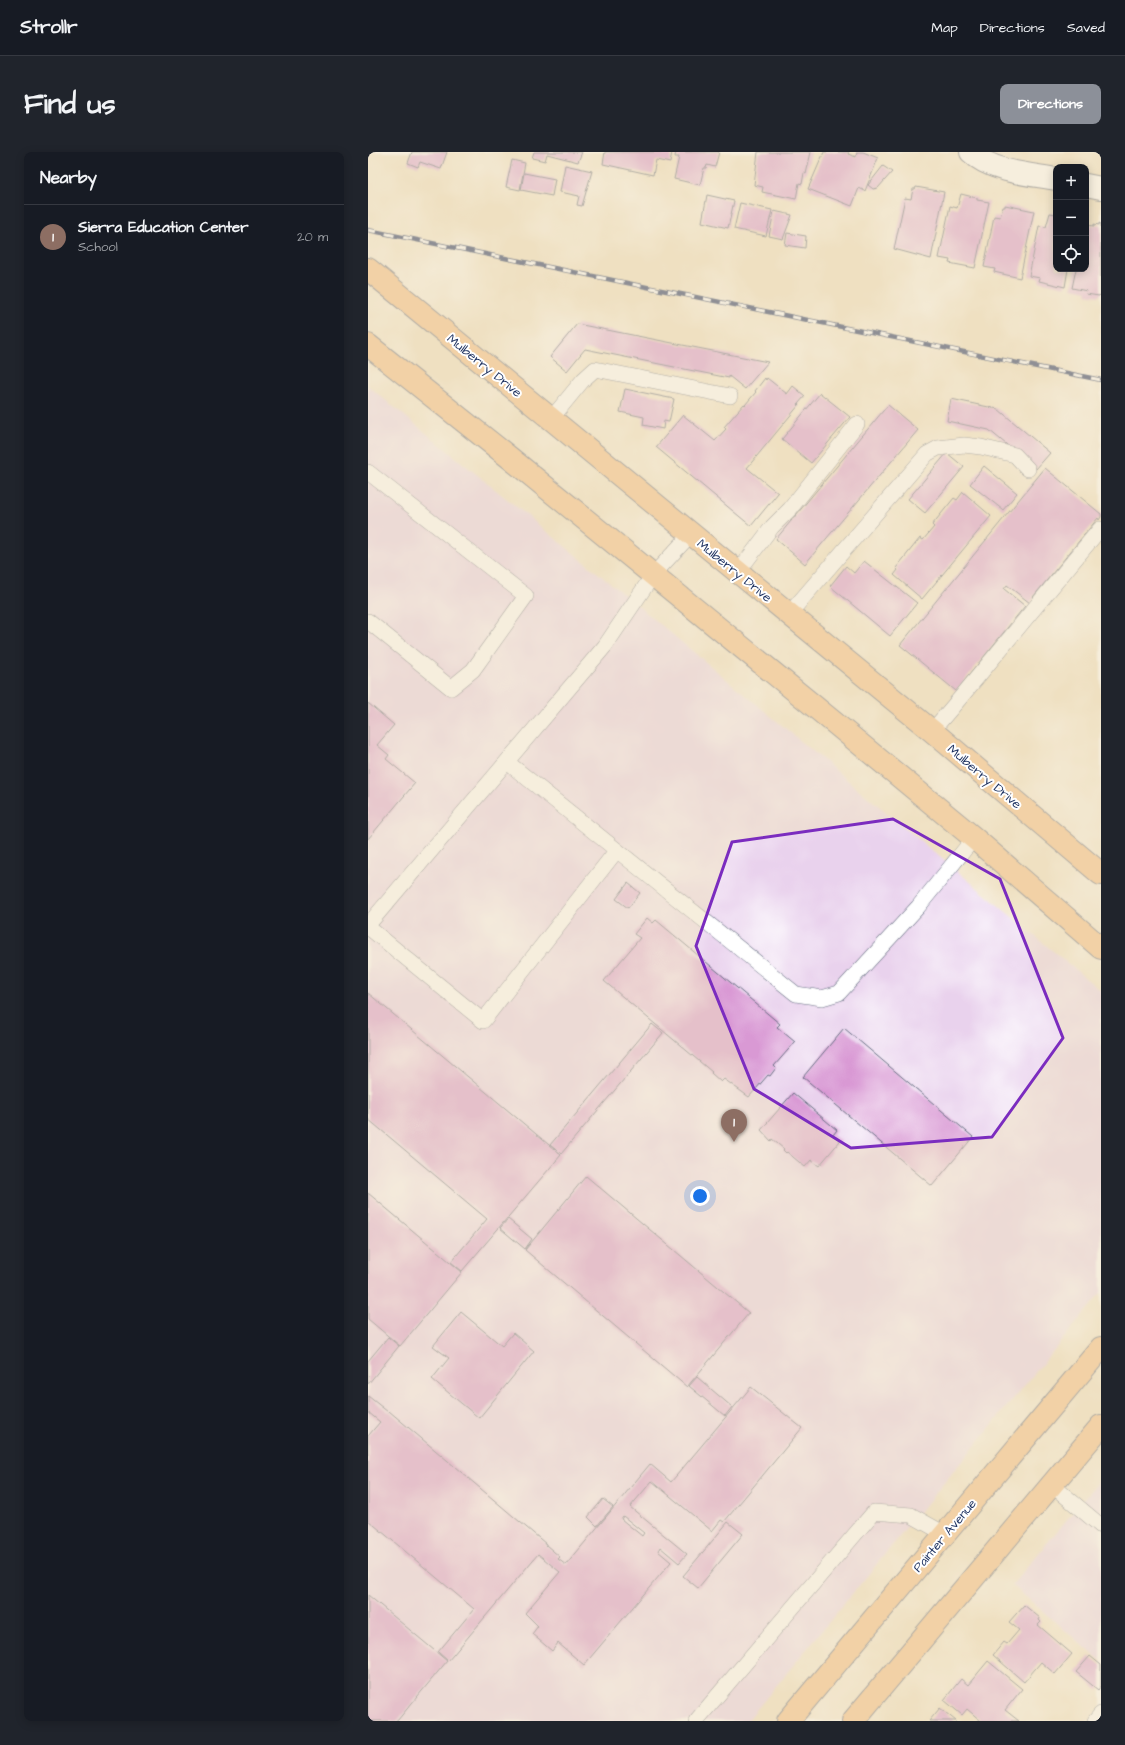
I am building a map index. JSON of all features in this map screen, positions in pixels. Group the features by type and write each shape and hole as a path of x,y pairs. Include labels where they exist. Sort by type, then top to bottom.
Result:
{"main road":[{"name":"Mulberry Drive","path":"368,268 932,730 1101,874"},
{"path":"368,345 510,458 974,838 1101,948"},
{"name":"Painter Avenue","path":"788,1721 1101,1348"},
{"path":"853,1721 1101,1426"}],"street":[{"path":"971,152 991,166 1053,178"},
{"path":"1089,186 1101,188"}],"lane":[{"path":"551,419 583,380 595,369 730,396"},
{"path":"738,572 772,527 790,509 857,424"},
{"path":"789,614 927,454 938,448 964,445 981,447 1015,455 1028,469"},
{"path":"368,472 526,596 473,670 451,688 368,621"},
{"path":"932,730 1100,529"},
{"path":"617,850 483,1021 368,926 605,646 653,576 691,534"},
{"path":"507,762 796,994 822,998 839,993 918,907 974,838"},
{"path":"1052,1484 1101,1526"},
{"path":"696,1721 874,1512 911,1515 945,1534"},
{"path":"1096,1721 1101,1714"}],"highlighted area":[{"path":"893,819 1000,879 1063,1038 992,1137 851,1148 754,1089 696,946 732,842"}],"shaded area":[{"path":"368,386 637,605 1101,991 1101,1293 747,1721 368,1721"},
{"path":"1101,1479 1101,1661 1012,1585"}],"building":[{"path":"412,152 447,152 441,169 420,162 418,167 408,163"},
{"path":"534,152 582,152 578,162 547,154 545,161 532,158"},
{"path":"605,152 672,152 670,163 656,160 653,175 603,164"},
{"path":"676,152 719,152 715,167 707,165 706,168 704,168 700,185 674,179 679,157 675,157"},
{"path":"758,152 811,152 806,174 804,173 802,184 799,183 796,199 762,192 763,187 754,185"},
{"path":"824,152 849,152 848,154 856,157 857,152 863,152 878,158 865,191 859,188 852,206 808,189"},
{"path":"512,160 525,163 520,190 506,187"},
{"path":"565,165 592,171 582,206 577,205 579,196 560,192"},
{"path":"883,166 892,172 878,188 873,189 868,185"},
{"path":"524,173 555,179 552,196 521,190"},
{"path":"916,187 944,192 931,259 894,249 905,198 911,199 913,189"},
{"path":"961,194 977,198 977,200 989,202 975,268 949,263 950,260 939,258 950,206 957,208"},
{"path":"707,195 734,201 728,228 702,222"},
{"path":"740,203 772,210 766,236 734,229"},
{"path":"1005,205 1034,211 1020,278 994,272 995,269 984,267 994,216 1000,217"},
{"path":"774,211 792,215 783,239 769,236"},
{"path":"1050,213 1053,214 1053,272 1068,272 1065,287 1039,281 1040,278 1029,276 1039,226 1046,227"},
{"path":"1099,223 1101,224 1101,294 1099,296 1086,294 1087,291 1072,288 1075,272 1089,272 1089,225 1099,225"},
{"path":"787,233 806,236 805,248 785,245"},
{"path":"577,324 768,362 745,389 729,376 729,378 585,349 567,371 550,357"},
{"path":"765,378 787,394 793,386 805,396 747,468 778,493 751,526 656,447 683,415 715,441 726,429 724,427 756,392 755,391"},
{"path":"625,389 674,399 669,422 664,421 663,429 643,425 644,417 620,412"},
{"path":"820,393 850,417 811,463 782,439"},
{"path":"951,399 998,409 1050,453 1036,469 989,430 947,421"},
{"path":"888,405 918,430 805,564 776,539"},
{"path":"947,453 964,467 925,513 908,499"},
{"path":"984,466 1017,493 1003,510 970,484"},
{"path":"1045,468 1101,514 1101,517 1099,520 1098,518 1033,597 1034,598 1030,603 1007,585 1004,589 1025,606 956,691 900,645"},
{"path":"963,492 991,516 922,599 894,575 898,570 896,568 920,538 923,540 934,527 932,525 954,498 957,500"},
{"path":"864,561 917,603 890,636 830,586 846,566 854,573"},
{"path":"368,703 394,725 377,745 389,755 386,759 415,783 368,839"},
{"path":"628,883 640,893 628,908 616,899"},
{"path":"647,918 653,923 656,920 780,1024 777,1027 795,1042 774,1066 776,1068 770,1076 768,1075 749,1097 724,1079 721,1082 711,1073 712,1072 604,981 640,938 634,934"},
{"path":"368,993 561,1155 462,1271 451,1262 487,1219 368,1119"},
{"path":"652,1024 663,1033 561,1154 550,1145"},
{"path":"844,1028 973,1137 932,1186 803,1077"},
{"path":"793,1093 837,1130 833,1135 840,1141 819,1166 811,1160 805,1167 787,1152 786,1153 783,1150 784,1149 772,1139 771,1141 761,1130"},
{"path":"586,1176 749,1313 687,1387 525,1250"},
{"path":"368,1193 462,1272 400,1346 368,1319"},
{"path":"508,1219 532,1239 525,1249 500,1228"},
{"path":"461,1312 502,1346 513,1333 534,1351 479,1418 432,1379 449,1358 433,1346"},
{"path":"388,1337 399,1346 368,1384 368,1361"},
{"path":"697,1377 732,1407 725,1416 689,1386"},
{"path":"751,1387 802,1428 724,1522 721,1520 712,1531 652,1481 630,1507 687,1554 679,1563 660,1547 658,1551 671,1562 584,1665 558,1643 552,1651 532,1634 538,1626 525,1613 560,1572 538,1554 448,1661 438,1652 474,1609 368,1520 368,1436 380,1422 368,1412 368,1396 388,1412 389,1411 546,1544 560,1557 558,1559 566,1565 650,1464 671,1482","holes":["623,1516 644,1533 642,1536 621,1519"]},
{"path":"603,1499 613,1507 597,1526 588,1517"},
{"path":"728,1522 743,1534 698,1588 683,1576"},
{"path":"368,1595 447,1661 397,1721 368,1721"},
{"path":"1024,1605 1040,1618 1039,1620 1041,1622 1038,1625 1072,1654 1055,1674 1041,1662 1024,1682 993,1655 1004,1642 1007,1644 1019,1630 1009,1622"},
{"path":"1090,1656 1101,1665 1101,1686 1098,1690 1076,1672"},
{"path":"988,1661 1022,1689 1005,1710 1019,1721 981,1721 967,1709 962,1715 944,1700 961,1679 968,1685"},
{"path":"940,1708 956,1721 929,1721"}],"railway":[{"path":"368,230 1101,380"}],"place":[{"name":"Sierra Education Center","path":"734,1142"}]}
